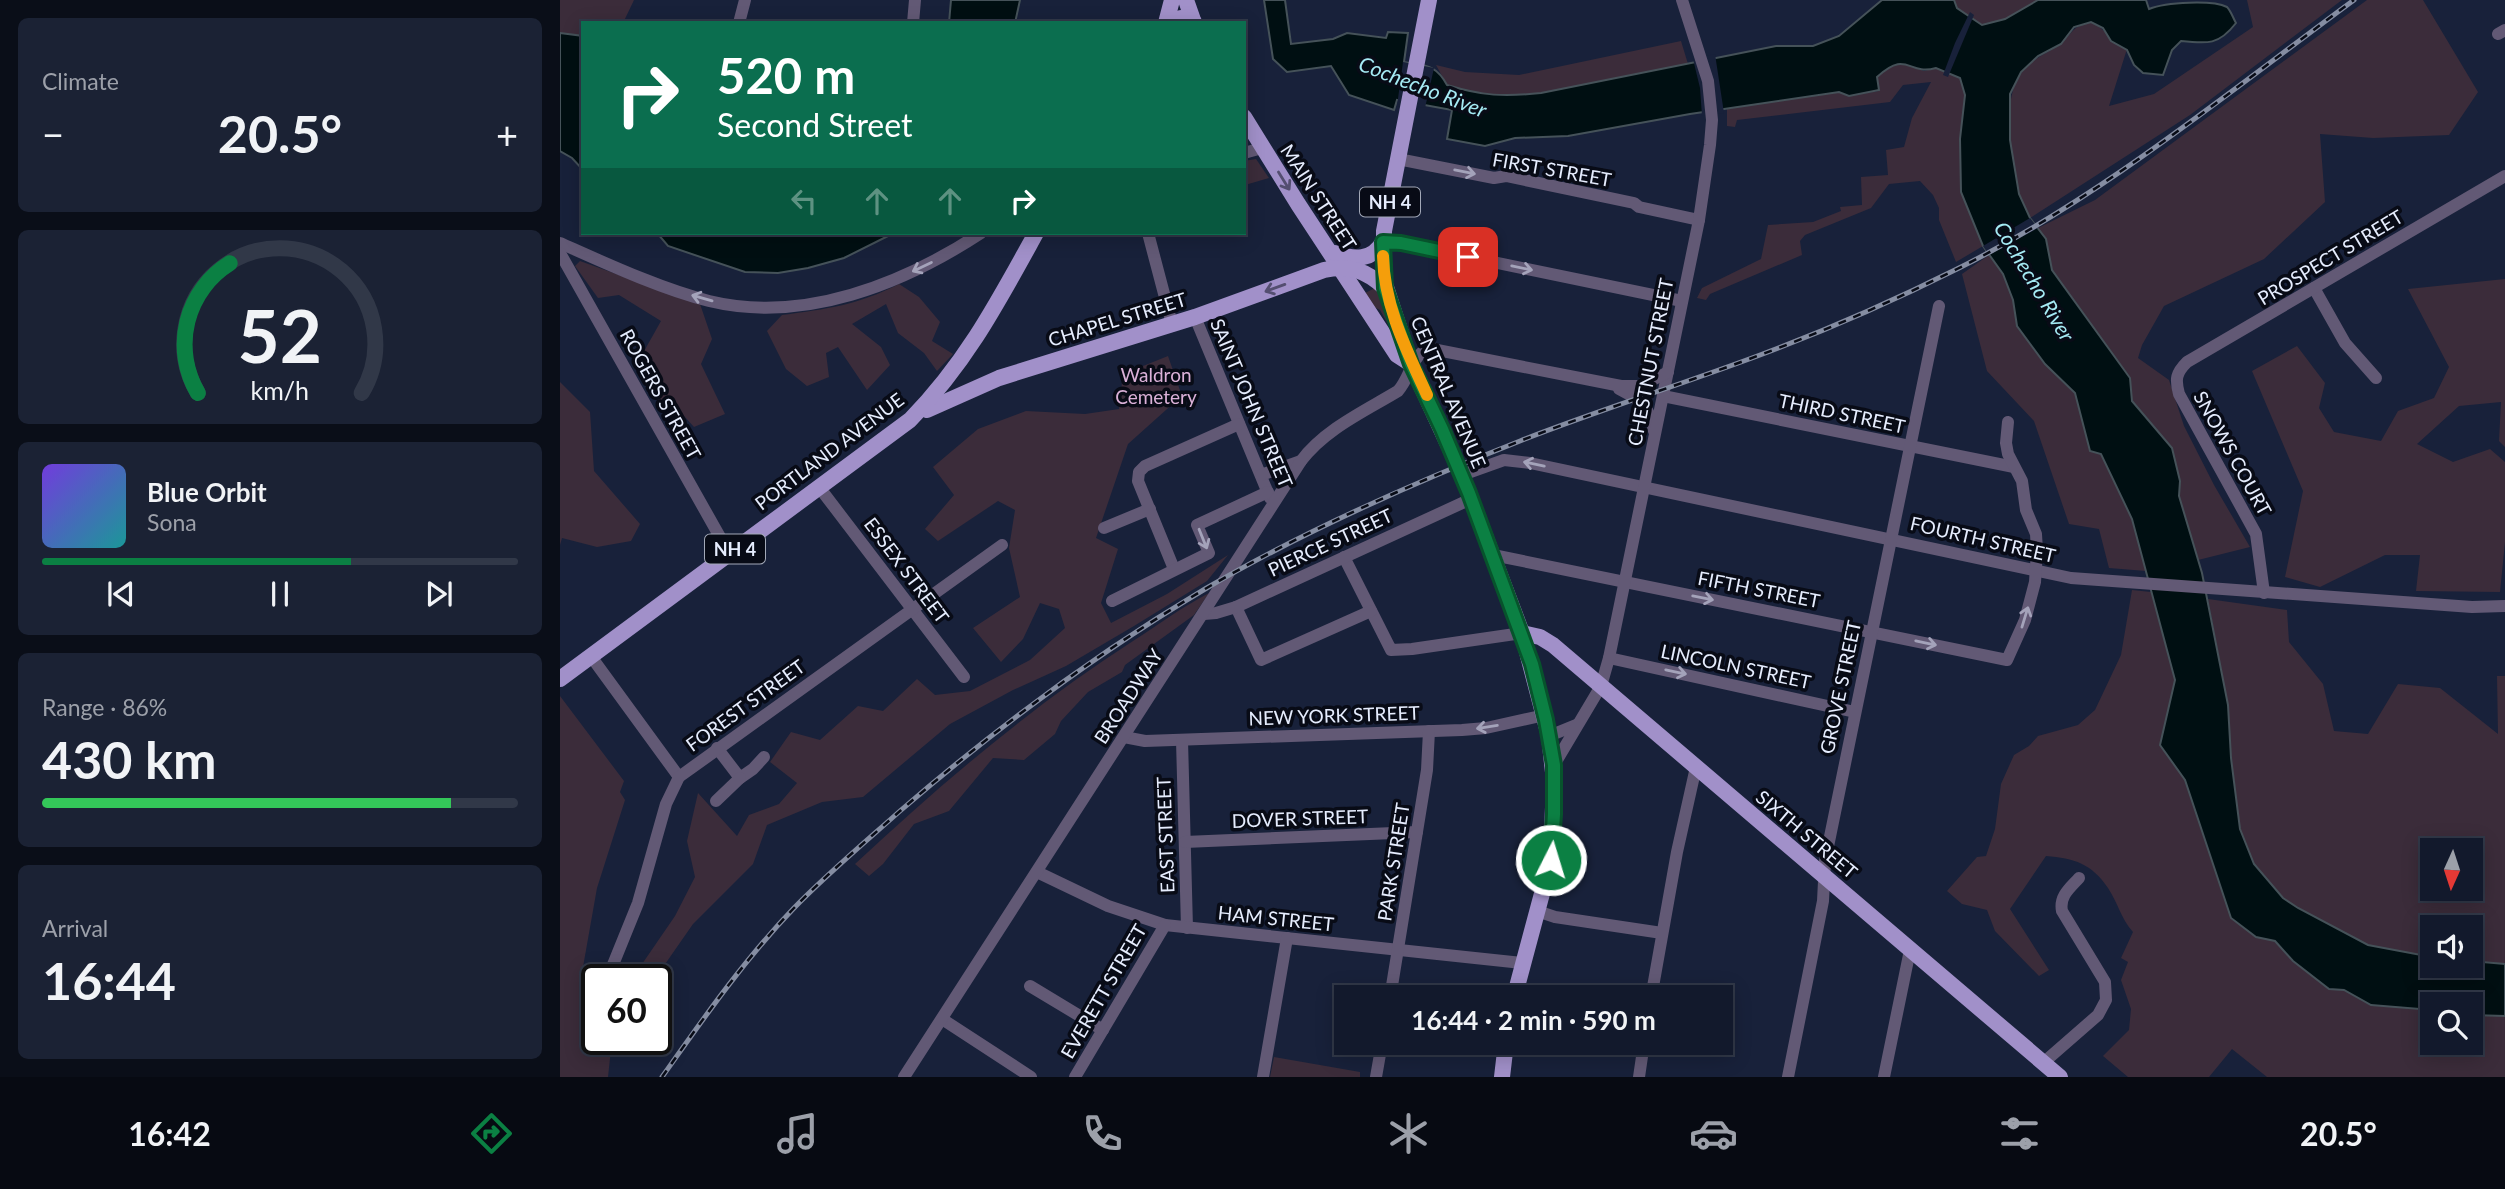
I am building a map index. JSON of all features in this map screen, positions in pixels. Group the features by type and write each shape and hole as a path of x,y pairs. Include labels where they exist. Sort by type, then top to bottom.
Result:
{"main road":[{"path":"1167,21 1171,0"},
{"path":"1186,0 1193,21"},
{"name":"CENTRAL AVENUE","path":"1429,0 1383,242 1381,284 1411,364 1462,475 1493,555 1522,633 1545,715 1554,765 1553,841 1551,860 1517,985"},
{"name":"MAIN STREET","path":"1246,120 1397,355 1411,364"},
{"name":"PORTLAND AVENUE","path":"560,679 910,419 959,365 1035,235"},
{"path":"1329,251 1347,257 1362,258 1378,251 1383,242"},
{"path":"1340,267 1370,274 1381,284"},
{"name":"CHAPEL STREET","path":"910,419 975,387 1195,317 1324,270 1340,267"},
{"path":"1358,295 1362,288 1381,284"},
{"path":"959,365 975,387"},
{"name":"SIXTH STREET","path":"1522,633 1540,637 1553,645 2060,1077"},
{"path":"1502,1077 1505,1055"}],"street":[{"path":"740,21 745,0"},
{"path":"912,21 915,0"},
{"name":"CHESTNUT STREET","path":"1554,765 1601,686 1631,583 1644,487 1699,220 1712,120 1708,81 1682,0"},
{"path":"1246,152 1262,148"},
{"name":"FIRST STREET","path":"1398,159 1494,178 1506,176 1634,203 1647,209 1699,220"},
{"name":"PROSPECT STREET","path":"2177,373 2187,362 2505,176"},
{"path":"560,243 699,298 736,306 759,307 817,302 869,290 936,260 978,235"},
{"path":"1149,235 1172,324"},
{"path":"1383,242 1401,243 1682,301"},
{"name":"ROGERS STREET","path":"560,253 729,553"},
{"path":"2314,288 2345,343 2376,378"},
{"name":"GROVE STREET","path":"1788,1077 1823,901 1825,861 1939,306"},
{"name":"SAINT JOHN STREET","path":"1195,317 1270,499"},
{"path":"1411,364 1427,348 1613,385 1641,386 1668,372"},
{"name":"BROADWAY","path":"904,1077 1203,614 1270,499 1325,436 1398,391 1411,364"},
{"name":"SNOWS COURT","path":"2177,373 2179,394 2256,534 2264,593"},
{"path":"1613,385 1643,402 1651,416 1655,436"},
{"name":"THIRD STREET","path":"1663,396 2014,467"},
{"path":"2008,422 2006,443 2022,481 2026,510 2036,534 2036,571"},
{"path":"1174,569 1138,476 1142,469 1239,424"},
{"name":"FOURTH STREET","path":"1462,475 1504,460 1530,463 2086,580 2472,607 2505,606"},
{"path":"1261,475 1301,461"},
{"name":"ESSEX STREET","path":"819,487 964,677"},
{"path":"1112,601 1209,553 1198,525 1270,499"},
{"name":"PIERCE STREET","path":"1203,614 1236,607 1471,499"},
{"path":"1104,528 1150,509"},
{"name":"FOREST STREET","path":"613,964 638,903 666,804 679,776 1002,545"},
{"name":"FIFTH STREET","path":"1493,555 2007,660 2025,620 2036,571"},
{"path":"1344,557 1388,646 1395,651 1522,633"},
{"path":"1236,607 1261,660 1371,611"},
{"path":"590,655 679,776"},
{"name":"LINCOLN STREET","path":"1609,658 1855,712"},
{"name":"NEW YORK STREET","path":"1125,737 1145,741 1429,731 1486,728 1545,715"},
{"path":"1549,736 1576,725"},
{"name":"PARK STREET","path":"1392,985 1427,770 1429,731"},
{"name":"EAST STREET","path":"1182,740 1187,928"},
{"path":"717,748 740,778"},
{"path":"716,802 764,757"},
{"path":"1653,985 1696,767"},
{"name":"DOVER STREET","path":"1185,842 1417,832"},
{"name":"HAM STREET","path":"1037,873 1108,906 1164,925 1522,963"},
{"path":"2043,1063 2098,1015 2106,999 2105,982 2062,911 2061,905 2066,891 2079,878"},
{"path":"1537,911 1555,917 1662,933"},
{"name":"EVERETT STREET","path":"1075,1077 1164,925"},
{"path":"1263,1077 1287,938"},
{"path":"1884,1077 1910,950"},
{"path":"1030,986 1103,1030"},
{"path":"942,1019 1031,1077"},
{"path":"1376,1077 1380,1055"},
{"path":"1639,1077 1642,1055"}],"green space":[{"path":"560,0 634,0 624,21 581,21 581,36 560,33"},
{"path":"1954,0 2038,0 2005,19 1982,25 1957,8"},
{"path":"2247,0 2342,0 2190,115 2030,218 2015,181 2009,131 2011,98 2015,83 2026,67 2061,43 2076,28 2091,22 2127,49 2109,106 2154,94 2253,27"},
{"path":"2367,0 2423,0 2478,92 2449,135 2373,138 2320,134 2325,202 2264,259 2164,306 2142,345 2138,358 2169,380 2184,426 2250,547 2198,560 2179,496 2180,481 2172,448 2132,400 2130,378 2052,270 2046,239 2038,228 2095,200"},
{"path":"1681,41 1688,64 1541,93 1479,95 1447,85 1436,65 1465,72 1519,75"},
{"path":"1902,63 1924,71 1936,68 1960,78 1965,95 1960,139 1961,192 1983,246 1956,262 1939,220 1939,208 1933,195 1920,181 1889,184 1871,208 1805,235 1800,241 1802,255 1710,294 1706,300 1697,298 1702,288 1761,259 1768,225 1813,222 1841,211 1840,207 1862,205 1861,177 1888,175 1886,150 1904,147 1912,118 1931,82 1903,85 1890,102 1737,120 1735,127 1727,126 1727,109 1840,92 1849,96 1879,91 1877,77 1888,67"},
{"path":"1256,159 1269,178 1246,185 1246,161"},
{"path":"1989,255 2003,274 2013,300 2017,326 2045,364 2075,393 2090,450 2101,454 2132,519 2146,571 2109,568 2099,529 2069,524 2034,421 1987,371 1962,274"},
{"path":"580,261 700,304 712,339 701,364 725,414 694,427 675,406 650,397 656,377 643,353 661,321 619,295 598,298 575,266"},
{"path":"2505,279 2505,447 2499,441 2501,402 2459,406 2417,444 2453,462 2490,449 2505,462 2505,542 2500,592 2416,591 2420,555 2385,555 2320,587 2285,577 2303,491 2252,371 2297,346 2325,383 2319,408 2334,432 2381,441 2398,411 2434,398 2449,367 2408,289"},
{"path":"899,284 919,297 940,322 932,341 953,354 937,371 924,353 898,333 886,304 852,324 881,347 890,365 867,390 838,347 826,353 829,377 807,386 786,369 767,331 782,315 842,305 870,297"},
{"path":"1375,288 1380,291 1393,333 1380,310 1370,305 1365,293"},
{"name":"Waldron Cemetery","path":"1168,356 1183,399 1176,401 1128,444 1096,538 1118,549 1101,603 1111,623 1167,594 1228,555 1207,581 1066,666 1013,690 950,724 863,797 822,802 767,825 753,864 693,924 665,964 642,964 675,916 695,877 687,841 698,793 737,836 749,815 779,804 797,783 770,762 791,732 820,740 858,706 883,711 917,679 935,695 970,691 1030,660 1065,628 1059,609 1040,603 1023,639 1001,662 973,628 1020,597 1009,548 1015,510 998,501 938,541 925,529 954,495 933,467 978,429 1026,411 1085,414 1119,409 1123,374"},
{"path":"560,382 590,412 594,471 640,524 631,541 597,547 562,538 560,545"},
{"path":"2132,590 2151,592 2175,680 2160,745 2185,780 2202,831 2255,937 2275,941 2293,961 2329,989 2344,990 2371,1005 2420,1009 2420,1055 2483,1055 2483,1015 2505,1016 2505,1077 2267,1077 2232,1049 2209,1077 2128,1077 2103,1056 2129,1030 2131,1009 2121,980 2128,962 2121,958 2133,932 2102,880 2089,868 2074,861 2046,856 2010,909 2049,970 2039,976 1995,931 1987,910 1962,904 1947,891 1977,857 1986,856 1995,829 2001,784 2014,755 2029,746 2038,736 2078,725 2095,710 2121,655"},
{"path":"1209,593 1194,615 1125,665 1122,672 1088,692 1061,721 1055,734 1024,760 993,758 949,811 914,824 883,864 869,876 855,864 955,775 1059,692"},
{"path":"2208,599 2287,610 2289,642 2323,684 2334,731 2368,734 2398,684 2440,688 2498,734 2497,676 2505,676 2505,964 2483,962 2483,915 2420,915 2420,955 2368,945 2283,898 2254,864 2240,829 2231,758 2228,705"},
{"path":"560,696 624,781 620,792 625,800 597,888 584,964 581,964 581,1055 610,1055 608,1077 560,1077"},
{"path":"1274,1057 1360,1072 1360,1077 1270,1077"}],"water":[{"path":"951,0 1020,0 1015,21 949,21"},
{"name":"Cochecho River","path":"1264,0 1285,0 1291,44 1333,39 1347,33 1386,38 1388,32 1408,33 1404,62 1424,65 1434,70 1447,85 1504,95 1541,93 1776,46 1813,46 1839,36 1882,0 1954,0 1957,8 1982,25 2005,19 2038,0 2146,0 2149,9 2189,3 2211,3 2227,7 2236,23 2230,30 2212,41 2181,41 2172,50 2163,75 2143,73 2134,65 2127,50 2111,41 2103,28 2091,22 2074,27 2061,44 2038,56 2021,72 2010,94 2010,140 2019,194 2030,218 2046,239 2052,270 2130,378 2132,401 2172,448 2180,481 2179,496 2202,573 2228,705 2231,758 2240,829 2254,864 2283,898 2298,908 2368,945 2420,955 2420,978 2483,978 2483,962 2505,964 2505,1016 2483,1015 2483,992 2420,992 2420,1009 2371,1005 2344,990 2329,989 2293,961 2275,941 2256,937 2231,918 2185,780 2160,745 2175,680 2132,519 2101,454 2090,451 2075,393 2045,364 2017,326 2013,300 2003,274 1983,246 1961,192 1960,139 1965,95 1960,78 1936,68 1926,70 1902,64 1895,65 1877,77 1879,90 1849,96 1839,92 1690,114 1568,136 1515,138 1485,146 1447,139 1452,110 1397,100 1394,110 1349,95 1331,66 1287,72 1273,59"},
{"path":"560,33 581,36 581,168 560,151"},
{"path":"659,235 890,235 844,258 778,273 745,272 668,246"}],"pier":[{"path":"1970,12 1974,15 1948,77 1943,75"},
{"path":"1715,54 1724,113 1702,116 1700,88 1693,59"},
{"path":"1403,62 1434,68 1425,108 1399,104 1396,113"},
{"path":"2030,218 2038,228 1989,255 1983,246"}],"railway":[{"path":"662,1077 758,948 794,908 833,871 900,811 1010,722 1125,639 1205,589 1281,547 1399,491 1550,430 1810,336 1957,269 2010,241 2112,177 2210,108 2354,0"}],"slow traffic":[{"path":"1383,256 1385,288 1411,364 1427,395"}],"route":[{"path":"1468,257 1401,243 1383,242 1384,281 1411,364 1469,493 1532,664 1554,765 1551,860"}]}
